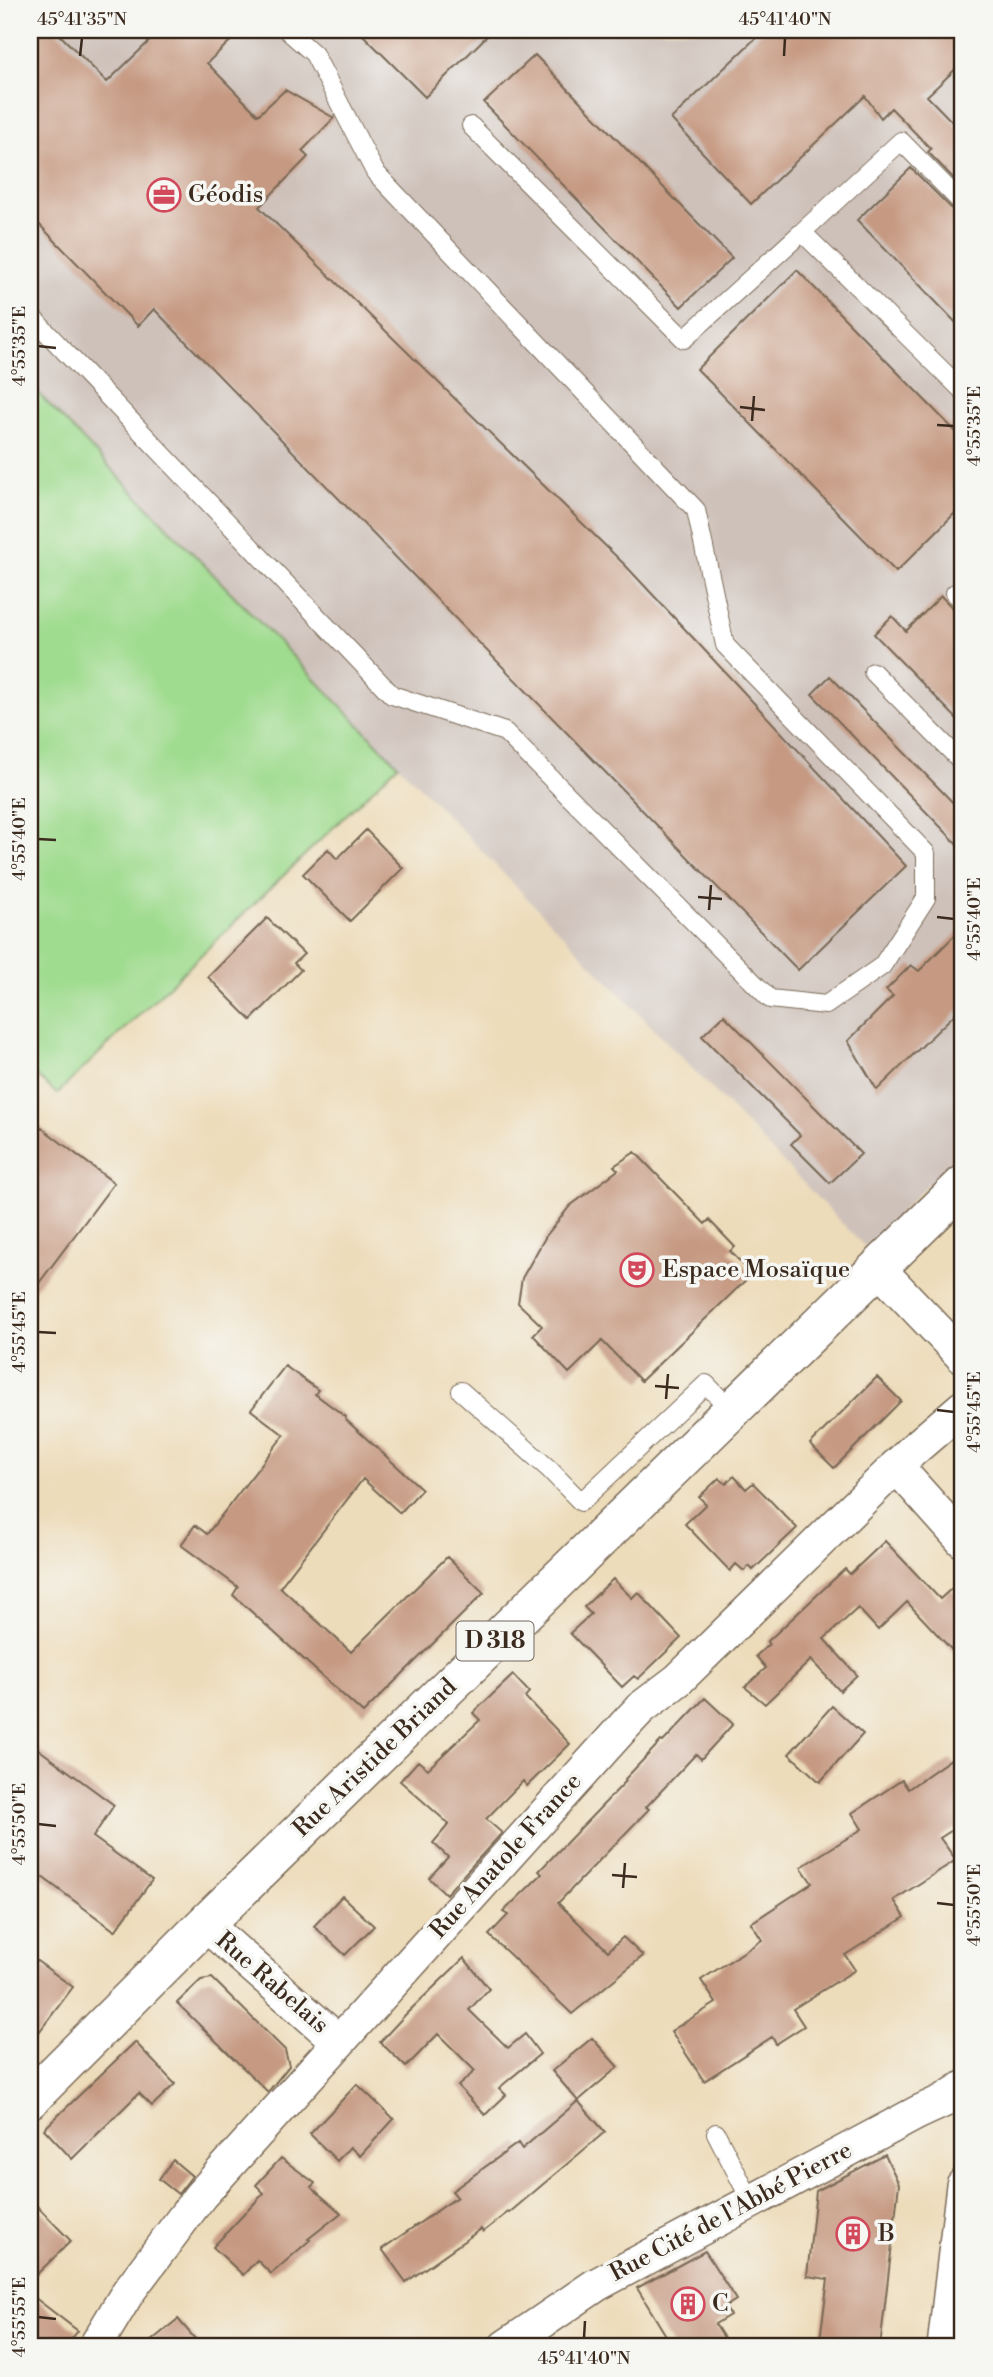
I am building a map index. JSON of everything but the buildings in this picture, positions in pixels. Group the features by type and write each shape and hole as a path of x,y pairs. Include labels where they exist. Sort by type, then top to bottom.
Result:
{"main road":[{"name":"Rue Aristide Briand","path":"30,2099 205,1924 963,1185"}],"street":[{"path":"878,1268 963,1357"},
{"name":"Rue Anatole France","path":"95,2347 128,2292 200,2196 641,1708 678,1680 896,1466 963,1407"},
{"path":"896,1466 963,1541"},
{"name":"Rue Rabelais","path":"205,1924 339,2042"},
{"name":"Rue Cité de l'Abbé Pierre","path":"505,2347 596,2285 963,2088"},
{"path":"944,2347 963,2185"}],"lane":[{"path":"30,315 392,695 505,733 770,999 826,1005 882,966 926,898 926,853 725,645 696,510 375,172 314,54 287,30"},
{"path":"471,126 684,339 901,141 963,204"},
{"path":"802,232 963,391"},
{"path":"873,672 963,763"},
{"path":"461,1391 549,1469 581,1502 706,1384 731,1410"},
{"path":"716,2133 751,2200"}],"shaded area":[{"path":"30,30 963,30 963,1150 865,1247 30,384"}],"green space":[{"path":"30,385 398,765 57,1094 30,1070"}],"place":[{"name":"Géodis","path":"164,195"},
{"name":"Espace Mosaïque","path":"637,1270"},
{"name":"B","path":"853,2234"},
{"name":"C","path":"688,2304"}]}
